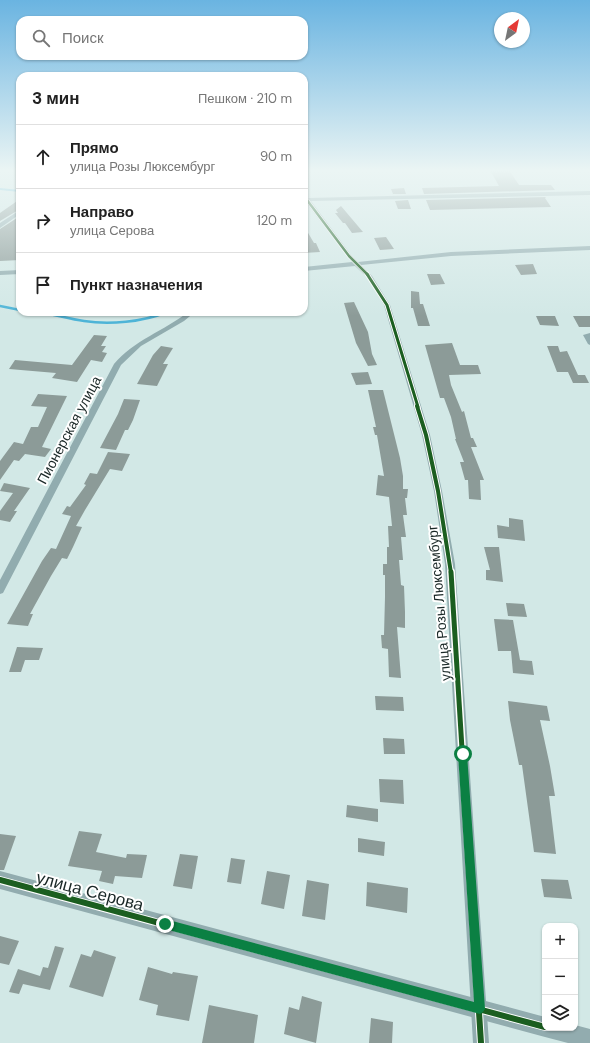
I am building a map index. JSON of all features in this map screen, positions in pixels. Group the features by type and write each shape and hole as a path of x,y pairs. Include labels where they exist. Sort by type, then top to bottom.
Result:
{"street":[{"path":"0,226 10,219"},
{"name":"улица Розы Люксембург","path":"321,219 356,263 370,277 387,306 426,435 438,491 450,564 481,1043"},
{"path":"308,269 451,254 590,248"},
{"path":"0,273 16,272"},
{"name":"Пионерская улица","path":"0,590 118,364 139,344 187,316"},
{"path":"590,335 586,335 590,343"},
{"name":"улица Серова","path":"0,880 542,1026"},
{"path":"561,1031 590,1039"}],"building":[{"path":"16,219 16,260 0,261 0,229"},
{"path":"340,219 352,219 363,232 352,233 345,223 343,223"},
{"path":"308,233 314,243 316,243 320,252 308,253"},
{"path":"386,237 394,249 380,250 374,238"},
{"path":"533,264 537,274 521,275 515,265"},
{"path":"427,274 440,274 445,284 431,285"},
{"path":"411,291 419,292 420,304 423,304 430,326 418,326 413,308 411,308"},
{"path":"354,302 368,332 372,354 377,365 368,366 356,343 344,303"},
{"path":"536,316 555,316 559,326 540,325"},
{"path":"573,316 590,316 590,327 579,327"},
{"path":"94,335 107,336 101,346 106,346 102,352 107,353 102,362 91,360 77,382 52,378 56,373 9,369 15,360 72,365"},
{"path":"452,343 460,365 478,365 481,374 449,375 451,385 462,412 464,411 471,438 473,438 477,447 471,447 484,480 480,480 481,500 469,499 468,480 465,480 460,462 464,462 455,439 451,417 444,398 440,398 425,345"},
{"path":"161,346 173,348 163,364 168,364 157,386 137,384 153,355"},
{"path":"547,346 558,346 560,352 567,351 578,375 585,375 589,383 573,383 568,372 557,372"},
{"path":"368,372 372,384 356,385 351,373"},
{"path":"368,390 383,390 400,458 403,476 403,489 408,489 407,498 405,498 407,515 403,515 406,537 401,537 403,560 399,560 401,585 404,586 405,612 405,628 397,627 401,678 389,677 388,649 382,648 381,635 384,635 385,597 385,575 383,575 383,564 387,564 387,547 389,547 388,526 392,526 389,497 376,495 378,475 384,476 377,435 375,435 373,427 376,427"},
{"path":"38,394 67,396 42,447 51,449 45,457 25,454 19,461 14,460 0,480 0,461 14,442 23,444 31,427 38,427 47,407 31,406"},
{"path":"124,399 140,400 133,420 128,430 125,430 116,450 100,448 118,414"},
{"path":"108,452 130,454 122,471 110,469 85,510 76,526 82,527 73,547 67,559 62,558 51,576 30,614 33,614 28,626 7,624 42,561 51,548 56,549 71,516 62,514 67,506 70,507 86,485 84,484 90,473 97,474"},
{"path":"4,483 30,488 14,511 17,511 10,522 0,520 0,511 13,493 0,491"},
{"path":"509,518 523,520 525,541 498,538 497,525 509,527"},
{"path":"484,547 499,547 503,582 486,580 486,570 490,570"},
{"path":"506,603 524,604 527,617 508,616"},
{"path":"494,619 513,620 520,660 532,661 534,675 513,673 511,651 498,651"},
{"path":"17,647 43,648 39,660 25,660 21,672 9,672"},
{"path":"375,696 403,697 404,711 376,710"},
{"path":"508,701 547,706 550,721 540,720 555,796 549,796 556,854 534,852 522,765 519,765 510,720"},
{"path":"383,738 404,739 405,754 384,754"},
{"path":"379,779 403,780 404,804 380,802"},
{"path":"347,805 378,809 378,822 346,817"},
{"path":"79,831 102,834 96,852 126,858 127,854 147,855 142,878 115,876 113,884 99,881 102,871 68,866"},
{"path":"0,834 16,836 4,870 0,870"},
{"path":"358,838 385,842 384,856 358,852"},
{"path":"180,854 198,856 192,889 173,886"},
{"path":"231,858 245,860 241,884 227,882"},
{"path":"267,871 290,875 284,909 261,904"},
{"path":"541,879 568,880 572,899 544,897"},
{"path":"307,880 329,884 325,920 302,916"},
{"path":"367,882 408,888 407,913 366,906"},
{"path":"0,936 19,941 9,965 0,963"},
{"path":"55,946 64,948 50,990 23,984 19,994 9,992 18,969 40,976 43,967 48,968"},
{"path":"94,950 116,957 103,997 69,987 81,954 91,957"},
{"path":"148,967 172,974 173,972 198,976 189,1021 156,1015 158,1005 139,1000"},
{"path":"302,996 322,1002 316,1043 284,1034 289,1007 299,1010"},
{"path":"209,1005 258,1015 254,1043 202,1043"},
{"path":"371,1018 393,1022 392,1043 369,1043"}],"waterway":[{"path":"0,306 16,309"},
{"path":"59,316 104,323 126,322 154,316"}],"cycle path":[{"path":"321,219 349,256 370,277 387,305 426,435 438,491 450,564 481,1043"},
{"path":"0,880 542,1026"}],"route":[{"path":"165,924 480,1009 463,754"}]}
